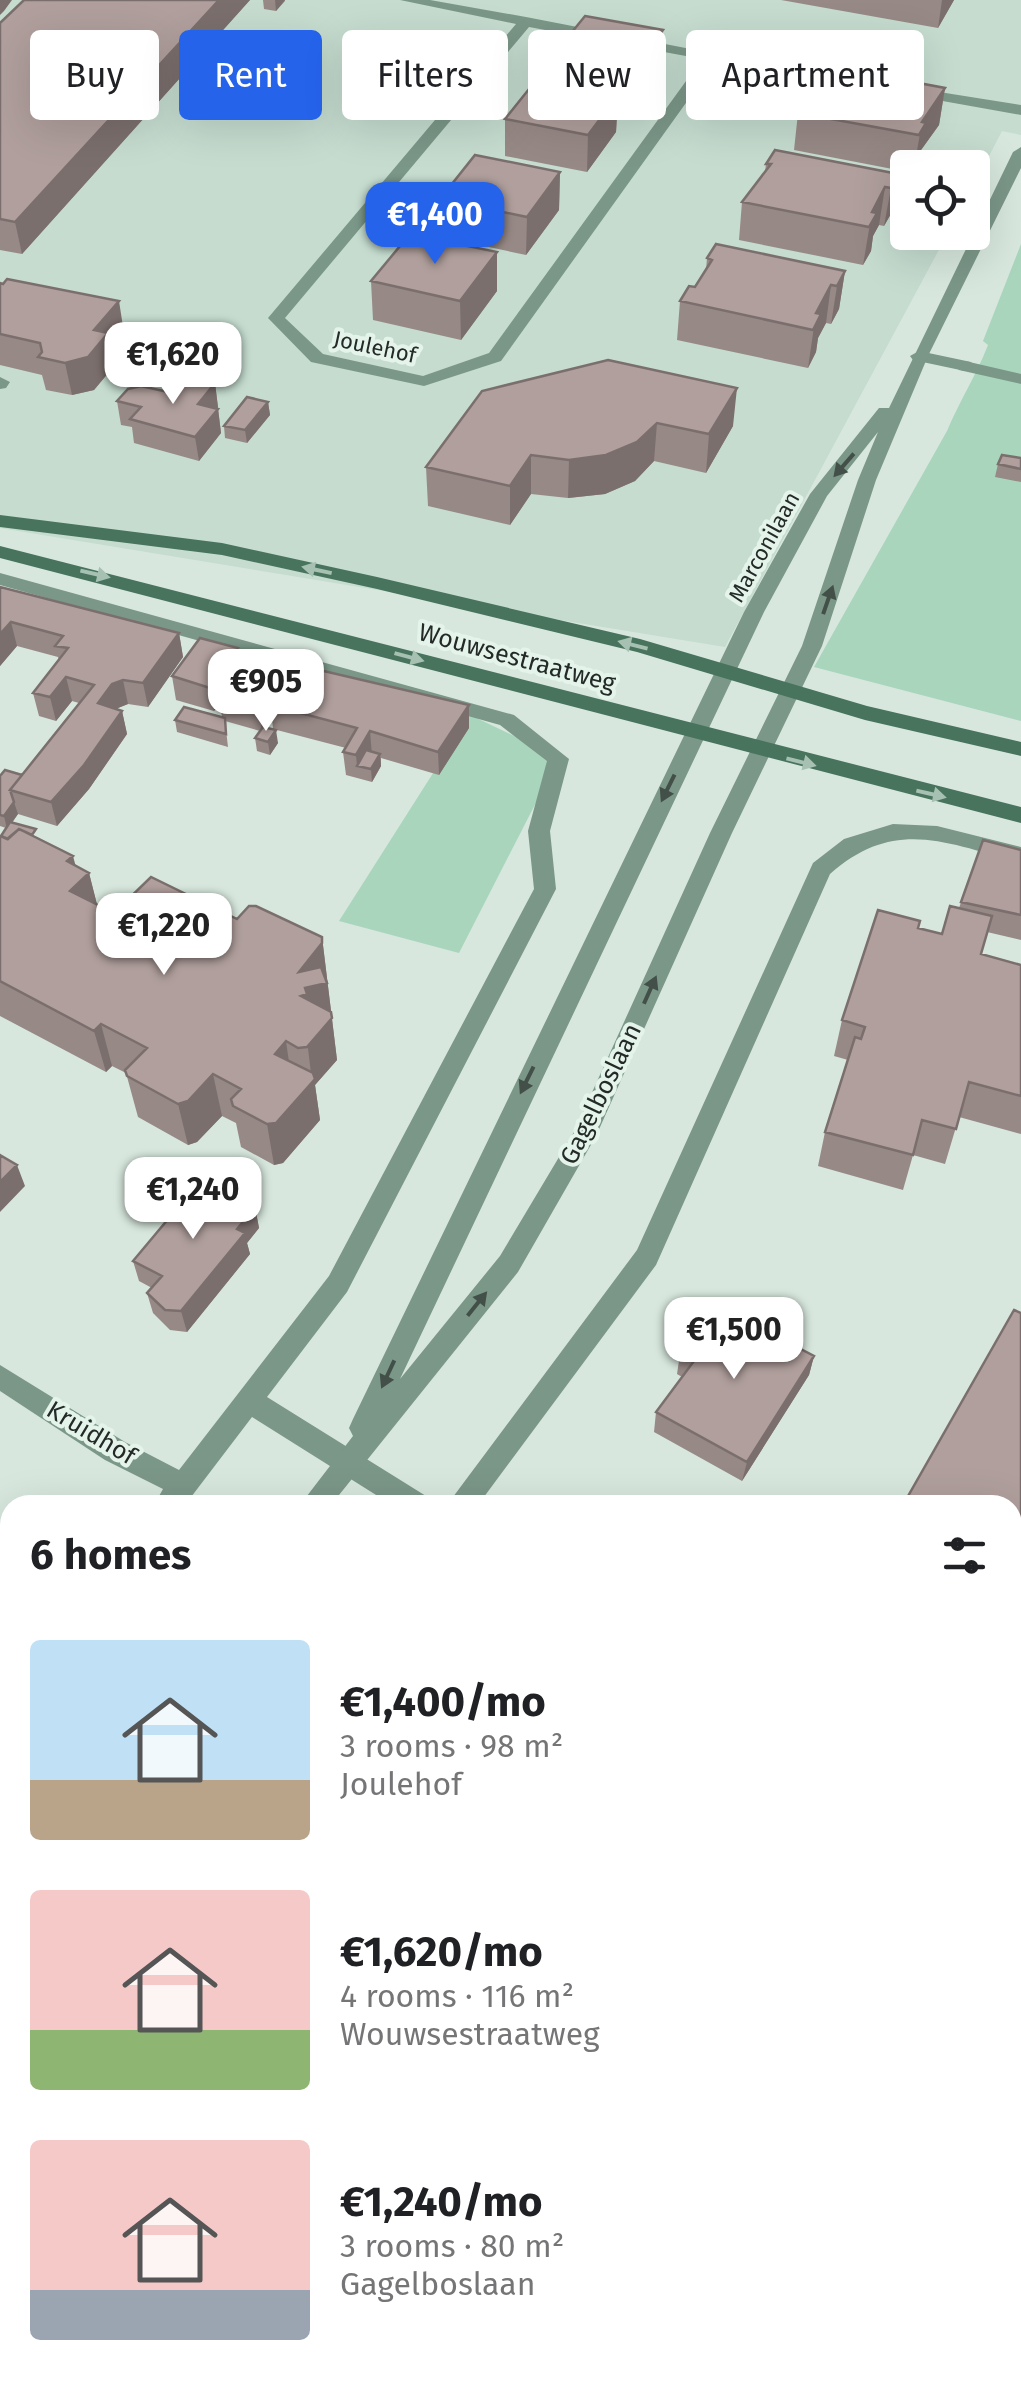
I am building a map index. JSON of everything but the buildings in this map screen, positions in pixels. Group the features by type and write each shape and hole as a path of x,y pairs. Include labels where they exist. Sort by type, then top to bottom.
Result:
{"main road":[{"name":"Wouwsestraatweg","path":"0,521 222,550 727,669 866,713 1021,749"},
{"name":"Wouwsestraatweg","path":"0,552 153,588 761,752 1021,815"}],"street":[{"path":"407,0 686,52"},
{"name":"Joulehof","path":"526,20 276,318 317,358 424,380 495,358 686,91"},
{"path":"924,94 1021,110"},
{"name":"Marconilaan","path":"792,690 817,632 868,480 920,356 1021,152"},
{"path":"920,356 1021,378"},
{"name":"Marconilaan","path":"727,669 818,494 874,430 920,356"},
{"path":"0,579 506,720 558,759 540,831 545,889 338,1284 177,1495"},
{"name":"Gagelboslaan","path":"348,1460 447,1245 727,669"},
{"name":"Gagelboslaan","path":"322,1495 510,1264 584,1136 792,690"},
{"path":"468,1495 647,1257 822,869 853,843 900,832 931,832 1021,856"},
{"name":"Kruidhof","path":"0,1376 175,1495"},
{"path":"250,1401 401,1495"}],"shaded area":[{"path":"0,0 1021,0 1021,135 1002,131 990,154 990,150 890,150 890,250 939,250 725,647 0,528"}],"green space":[{"path":"1021,244 1021,721 814,667 947,431 978,368 988,345 983,341"},
{"path":"470,715 535,746 553,762 459,953 339,921"}]}
